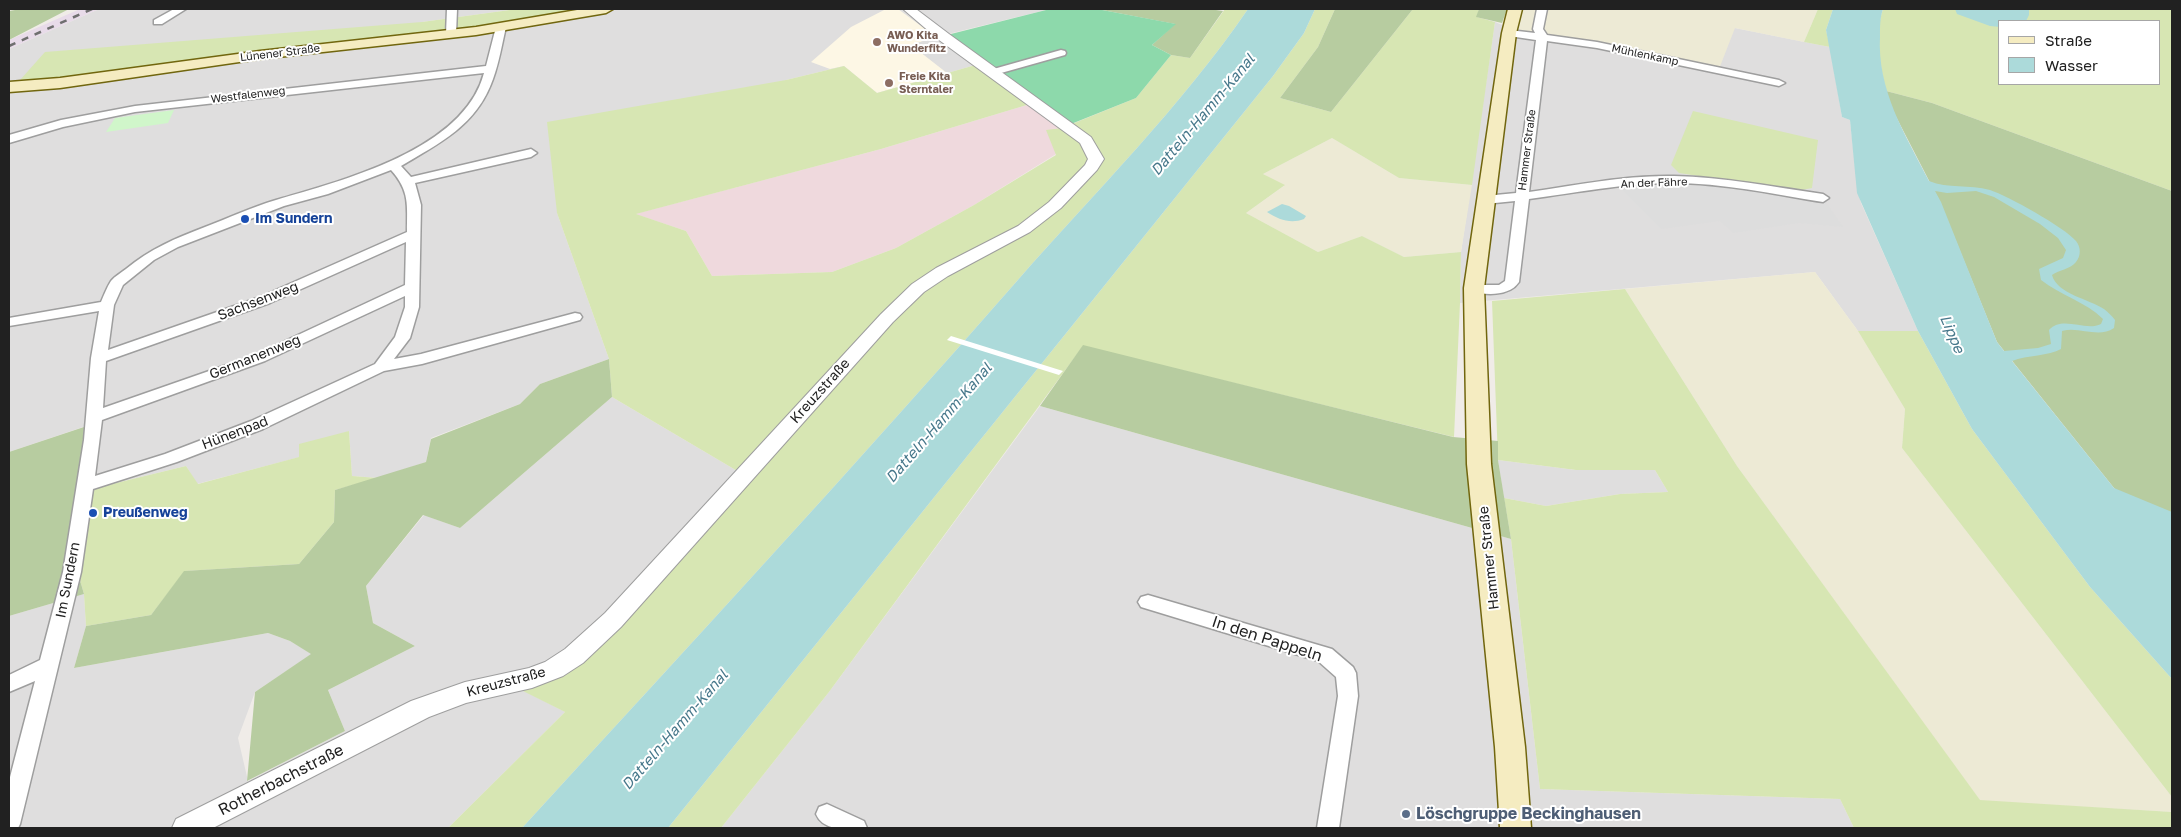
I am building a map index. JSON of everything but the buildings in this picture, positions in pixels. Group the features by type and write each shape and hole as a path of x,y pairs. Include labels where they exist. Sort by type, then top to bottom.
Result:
{"main road":[{"name":"Lünener Straße","path":"9,87 60,83 260,55 451,34 606,9"},
{"name":"Hammer Straße","path":"1515,9 1485,200 1474,288 1479,464 1510,747 1516,828"}],"street":[{"path":"158,22 182,9"},
{"path":"451,34 452,9"},
{"name":"Kreuzstraße","path":"350,745 441,700 532,678 554,669 574,656 613,620 881,324 918,288 942,272 1024,229 1076,185 1092,168 1096,159 1094,151 1086,140 913,9"},
{"name":"Hammer Straße","path":"1474,288 1500,289 1508,287 1512,282 1520,198 1542,36 1538,29 1542,9"},
{"name":"Im Sundern","path":"9,824 72,572 94,417 99,358 107,305 117,282 137,265 163,249 261,210 323,191 393,165 437,140 464,119 479,99 490,69 501,27"},
{"name":"Mühlenkamp","path":"1510,32 1597,45 1779,83"},
{"path":"994,72 1060,53"},
{"name":"Westfalenweg","path":"9,139 61,124 135,109 490,69"},
{"path":"408,181 531,153"},
{"name":"Hünenpad","path":"380,367 402,338 412,307 414,206 408,181 393,165"},
{"name":"An der Fähre","path":"1485,200 1520,198 1549,192 1653,180 1698,181 1823,198"},
{"name":"Sachsenweg","path":"99,358 265,300 413,234"},
{"name":"Germanenweg","path":"94,417 260,358 412,287"},
{"path":"9,322 107,305"},
{"name":"Hünenpad","path":"85,485 171,458 257,425 380,367 422,359 575,317"},
{"name":"In den Pappeln","path":"1148,602 1325,655 1346,672 1348,696 1328,828"},
{"path":"9,684 48,665"},
{"name":"Rotherbachstraße","path":"186,828 350,745"},
{"path":"827,814 856,828"}],"shaded area":[{"path":"80,9 99,9 9,49 9,40"},
{"path":"99,9 517,9 422,22 515,26 614,9 1050,9 948,34 986,62 877,93 844,66 786,80 557,213 609,359 540,384 520,404 431,438 426,462 378,478 352,476 349,431 300,457 197,484 186,466 75,493 89,425 9,452 9,49"},
{"name":"AWO Kita Wunderfitz","path":"886,9 898,9 936,37 911,45 947,73 877,93 844,66 830,69 811,62 851,27"},
{"path":"1507,9 1818,9 1804,42 1735,28 1719,69 1514,30 1502,23"},
{"path":"1495,22 1514,30 1583,41 1735,28 1830,47 1842,117 1850,120 1858,192 1861,203 1918,331 1858,331 1815,272 1460,303 1461,252"},
{"path":"930,39 952,55 933,61 911,45"},
{"path":"1040,101 1071,124 1056,154 974,205 896,248 832,272 712,276 686,231 635,214 881,149"},
{"path":"1332,138 1399,178 1472,185 1461,252 1404,257 1362,236 1318,252 1246,213 1284,186 1263,174"},
{"path":"1658,183 1701,183 1824,200 1843,227 1799,223 1734,233 1720,221 1661,229 1619,187"},
{"path":"1815,272 1858,331 1905,409 1902,448 2172,797 2172,812 1980,801 1737,466 1625,289"},
{"path":"612,397 739,472 588,632 523,690 565,712 448,828 9,828 9,616 84,594 86,626 74,668 268,633 290,641 312,654 255,692 238,738 248,781 345,731 328,690 415,646 373,623 366,586 424,515 460,528"},
{"path":"1040,406 1511,539 1540,789 1840,799 1854,828 721,828 829,692"},
{"path":"1498,460 1576,470 1655,470 1668,492 1620,494 1546,506 1504,498"}],"green space":[{"path":"21,9 69,9 9,40 9,11"},
{"path":"517,9 614,9 515,26 12,89 45,52 422,22"},
{"path":"1050,9 1097,9 1176,24 1152,45 1171,55 1136,98 1071,124 947,35"},
{"path":"1097,9 1209,9 1223,11 1190,58 1171,55 1152,45 1175,24"},
{"path":"1225,9 1248,9 1195,80 1166,115 833,488 522,828 448,828 565,712 523,691 550,663 588,632 739,472 612,397 609,359 557,213 547,122 786,80 844,66 877,93 986,62 1040,101 881,149 636,214 686,231 712,276 832,272 896,248 974,205 1056,155 1046,130 1062,128 1136,98 1171,55 1190,58"},
{"path":"1315,9 1335,9 1318,47 1280,98 1331,112 1413,9 1479,9 1477,17 1495,22 1472,185 1399,178 1332,138 1263,174 1285,185 1246,213 1318,252 1362,236 1404,257 1461,252 1454,437 1083,346 829,692 721,828 668,828 1273,76 1304,33"},
{"path":"1335,9 1413,9 1331,112 1280,98 1318,47"},
{"path":"1479,9 1507,9 1502,23 1476,17"},
{"path":"1818,9 1833,9 1826,30 1830,47 1804,42"},
{"path":"1883,9 2172,9 2172,191 1932,103 1886,91 1879,50 1879,29"},
{"path":"1886,91 1932,103 2172,191 2172,543 2114,488 1997,342 1940,202 1890,105"},
{"path":"174,110 168,123 106,132 115,118"},
{"path":"1693,111 1818,140 1812,188 1797,191 1679,173 1671,165"},
{"path":"1625,289 1737,466 1980,800 2172,812 2172,828 1854,828 1840,799 1540,789 1511,539 1504,498 1546,506 1620,494 1668,492 1655,470 1576,470 1498,460 1492,301"},
{"path":"1858,331 1918,331 1972,429 2090,587 2172,679 2172,797 1902,448 1905,409"},
{"path":"1083,345 1453,437 1498,441 1498,460 1511,539 1040,406"},
{"path":"609,359 612,397 460,528 423,515 366,586 373,623 415,646 328,690 345,731 247,781 255,692 311,654 290,641 268,633 74,668 86,626 151,615 184,571 299,564 334,522 335,490 426,462 431,439 520,404 540,384"},
{"path":"90,425 75,493 68,539 84,594 9,616 9,452"},
{"path":"349,431 352,476 378,478 335,490 334,522 299,564 185,571 151,615 86,626 84,594 68,539 75,493 186,466 198,484 299,457 299,444"}],"water":[{"name":"Datteln-Hamm-Kanal","path":"1248,9 1315,9 1304,33 1273,76 668,828 522,828 833,488 1137,148 1195,80"},
{"name":"Lippe","path":"1833,9 1883,9 1880,25 1880,56 1883,75 1894,111 1929,181 1944,185 1982,188 1998,193 2048,220 2078,243 2080,254 2078,260 2071,266 2052,275 2060,287 2107,311 2115,320 2114,328 2102,332 2062,331 2061,349 2012,361 2114,488 2172,512 2172,679 2090,587 1972,429 1918,331 1857,193 1850,120 1842,117 1826,30","holes":["1935,191 1947,193 1976,191 1994,197 2040,224 2058,238 2066,250 2063,258 2039,269 2041,280 2096,313 2103,319 2101,324 2095,326 2061,324 2049,330 2051,344 2038,348 2004,351 1997,342"]},
{"path":"1955,9 2029,9 2026,20 1998,20 1998,27 1990,26 1957,14"},
{"path":"1282,204 1306,216 1304,219 1290,221 1267,212"}],"pier":[{"path":"951,336 1063,371 1059,375 947,340"}],"railway":[{"path":"9,46 92,9"}],"place":[{"name":"AWO Kita Wunderfitz","path":"877,42"},
{"name":"Freie Kita Sterntaler","path":"889,83"},
{"name":"Im Sundern","path":"245,219"},
{"name":"Preußenweg","path":"93,513"},
{"name":"Löschgruppe Beckinghausen","path":"1406,814"}]}
